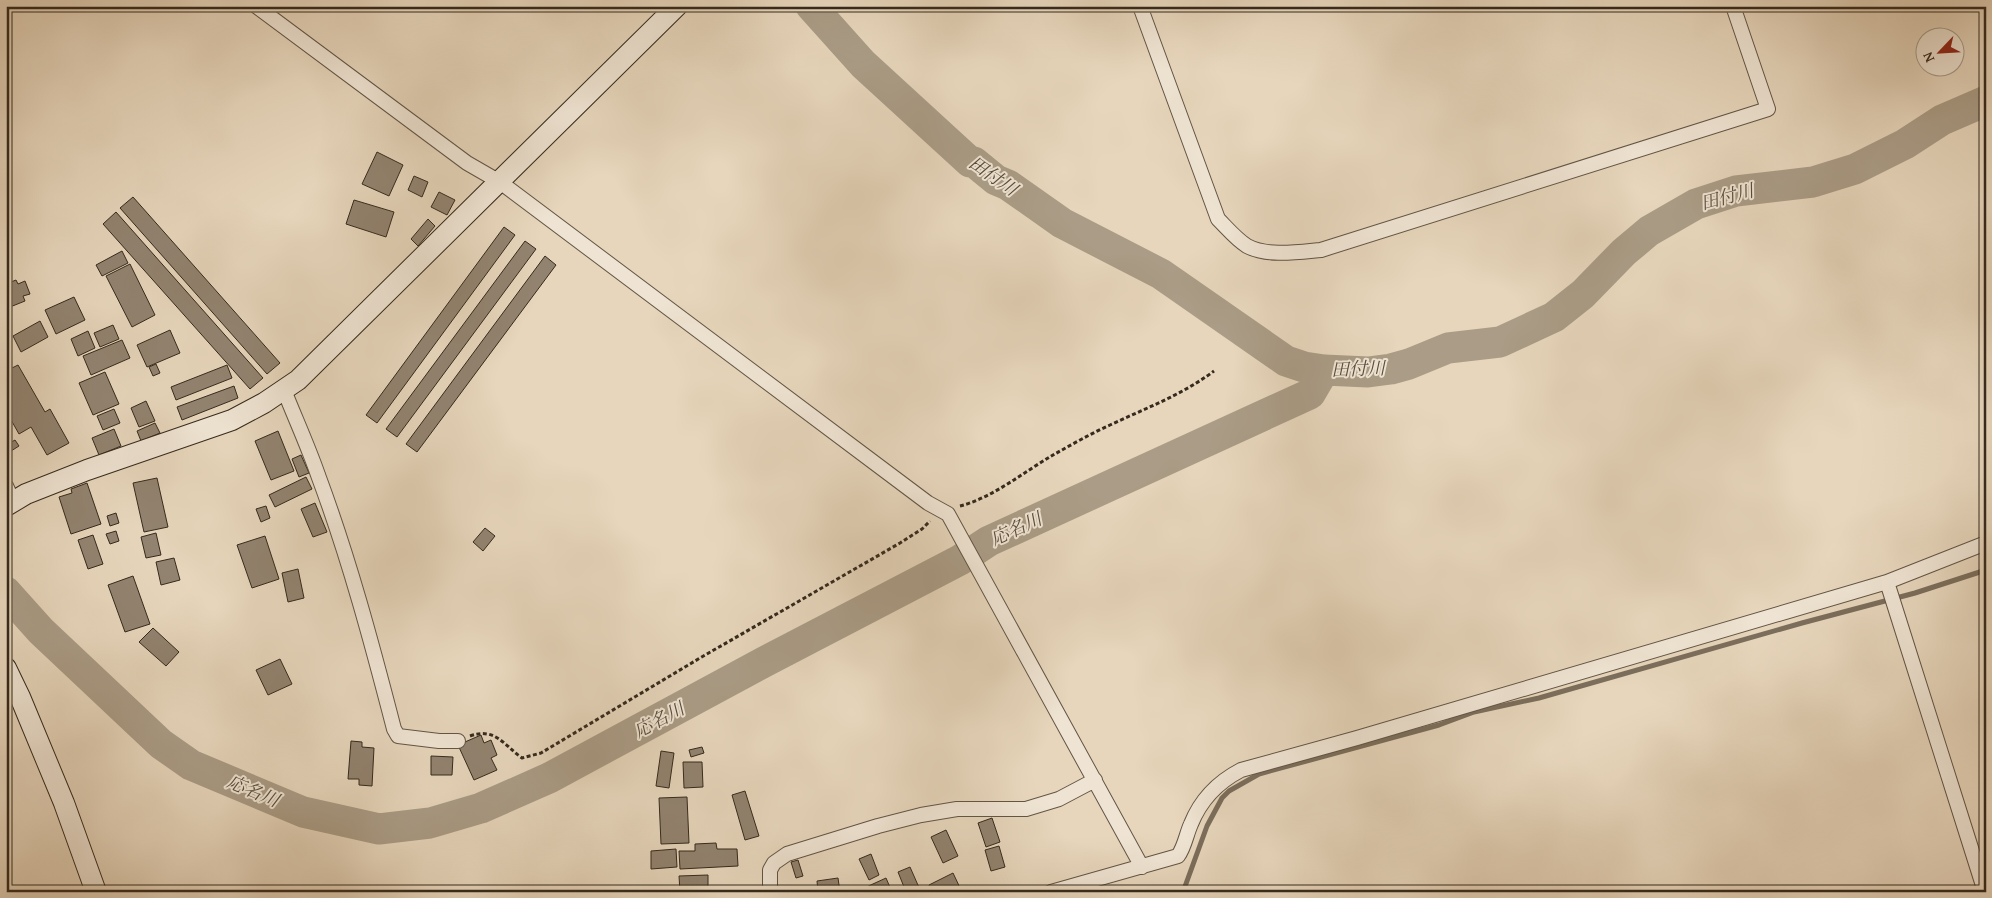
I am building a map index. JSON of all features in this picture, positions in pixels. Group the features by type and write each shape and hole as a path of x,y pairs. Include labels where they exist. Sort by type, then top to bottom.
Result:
{"street":[{"path":"256,6 467,163 500,182 920,497 945,513 1142,867"},
{"path":"9,498 26,494 87,470 232,420 298,380 677,6"},
{"path":"1140,6 1218,219 1232,234 1248,246 1286,254 1321,250 1768,109 1733,6"},
{"path":"284,390 318,475 348,564 373,646 394,729 398,736 407,738 458,741"},
{"path":"1051,892 1178,856 1184,848 1191,824 1203,801 1212,790 1229,776 1241,770 1357,738 1887,582 1986,543"},
{"path":"1887,582 1985,892"},
{"path":"6,668 24,705 64,803 96,892"},
{"path":"770,892 770,870 774,863 787,854 921,815 957,809 1026,809 1059,799 1095,780"}],"path":[{"path":"458,741 482,733 492,734 522,758 541,753 692,663 900,544 922,529 931,520 968,504 1110,425 1172,397 1214,371"}],"building":[{"path":"377,152 403,165 389,196 362,184"},
{"path":"414,176 428,182 422,197 408,190"},
{"path":"439,192 455,200 447,215 431,207"},
{"path":"133,197 280,363 267,374 120,208"},
{"path":"354,200 394,212 386,237 346,224"},
{"path":"116,212 263,378 250,389 103,224"},
{"path":"428,219 435,226 418,246 411,239"},
{"path":"504,227 515,235 377,423 366,415"},
{"path":"525,241 536,249 397,437 386,429"},
{"path":"122,251 128,263 102,276 96,265"},
{"path":"545,256 556,265 417,452 406,444"},
{"path":"130,264 155,315 132,327 106,276"},
{"path":"16,280 18,284 25,281 30,294 23,296 25,301 10,307 8,303 6,304 6,284"},
{"path":"74,297 85,320 56,334 45,310"},
{"path":"40,321 48,337 21,352 13,336"},
{"path":"113,325 119,339 100,347 94,333"},
{"path":"170,330 180,353 147,367 137,345"},
{"path":"88,331 95,348 78,356 71,339"},
{"path":"122,340 130,358 91,375 83,356"},
{"path":"156,364 160,373 153,376 149,367"},
{"path":"18,365 45,412 50,409 69,443 47,455 31,427 19,434 6,411 6,371"},
{"path":"227,365 232,378 176,400 171,387"},
{"path":"105,372 119,404 93,415 79,383"},
{"path":"234,386 238,398 182,420 177,407"},
{"path":"146,401 155,421 139,427 131,408"},
{"path":"114,409 120,423 103,430 97,416"},
{"path":"155,423 160,433 141,441 137,431"},
{"path":"114,429 121,446 99,455 92,438"},
{"path":"278,431 294,471 271,480 255,441"},
{"path":"15,440 19,446 11,451 8,444"},
{"path":"301,455 309,473 299,477 292,459"},
{"path":"306,477 312,489 275,507 269,495"},
{"path":"157,478 168,527 144,532 133,483"},
{"path":"87,483 101,524 71,534 59,497 72,493 71,489"},
{"path":"315,503 327,532 313,537 301,509"},
{"path":"266,506 270,518 261,522 256,509"},
{"path":"116,513 119,523 110,526 107,516"},
{"path":"485,528 495,536 483,551 473,542"},
{"path":"116,531 119,541 110,544 106,534"},
{"path":"156,533 161,555 146,558 141,537"},
{"path":"93,535 103,564 88,569 78,540"},
{"path":"265,536 279,579 252,588 237,545"},
{"path":"174,558 180,580 161,585 156,562"},
{"path":"298,569 304,598 288,602 282,573"},
{"path":"133,576 150,624 125,632 108,585"},
{"path":"153,628 179,652 166,666 139,642"},
{"path":"280,659 292,684 268,695 256,670"},
{"path":"481,735 484,743 491,740 497,755 491,758 497,770 474,780 458,745"},
{"path":"351,741 362,742 362,747 374,748 372,786 359,785 359,779 348,779"},
{"path":"702,747 704,753 691,757 689,750"},
{"path":"661,751 674,753 669,788 656,786"},
{"path":"431,756 453,757 452,775 431,775"},
{"path":"683,762 702,762 703,787 684,788"},
{"path":"745,791 759,836 745,840 732,795"},
{"path":"687,797 689,843 661,844 659,798"},
{"path":"992,818 1000,842 986,847 978,823"},
{"path":"946,830 958,856 943,863 931,837"},
{"path":"716,843 717,849 737,849 738,866 680,869 679,851 695,851 695,844"},
{"path":"999,846 1005,867 991,871 985,850"},
{"path":"676,849 677,867 651,869 651,851"},
{"path":"871,854 879,875 869,880 859,859"},
{"path":"798,860 803,876 796,878 791,862"},
{"path":"910,867 921,892 906,892 898,872"},
{"path":"953,873 962,892 932,892 929,885"},
{"path":"708,875 708,892 680,892 679,876"},
{"path":"838,878 840,892 818,892 817,881"},
{"path":"886,878 892,892 863,892 862,889"}],"waterway":[{"name":"田付川","path":"811,6 863,64 970,162 974,162 996,180 1008,185 1062,223 1161,274 1286,361 1304,367 1324,370 1368,372 1391,369 1409,364 1448,348 1500,342 1554,317 1583,294 1624,252 1649,231 1696,204 1736,191 1813,182 1855,169 1905,144 1942,120 1986,101"},
{"name":"応名川","path":"6,592 41,631 161,744 191,765 303,812 379,829 430,823 481,808 549,778 766,661 960,560 989,541 1310,394 1324,370"},
{"path":"1183,892 1207,826 1222,798 1229,791 1259,774 1439,725 1474,712 1539,698 1915,593 1986,570"}]}
